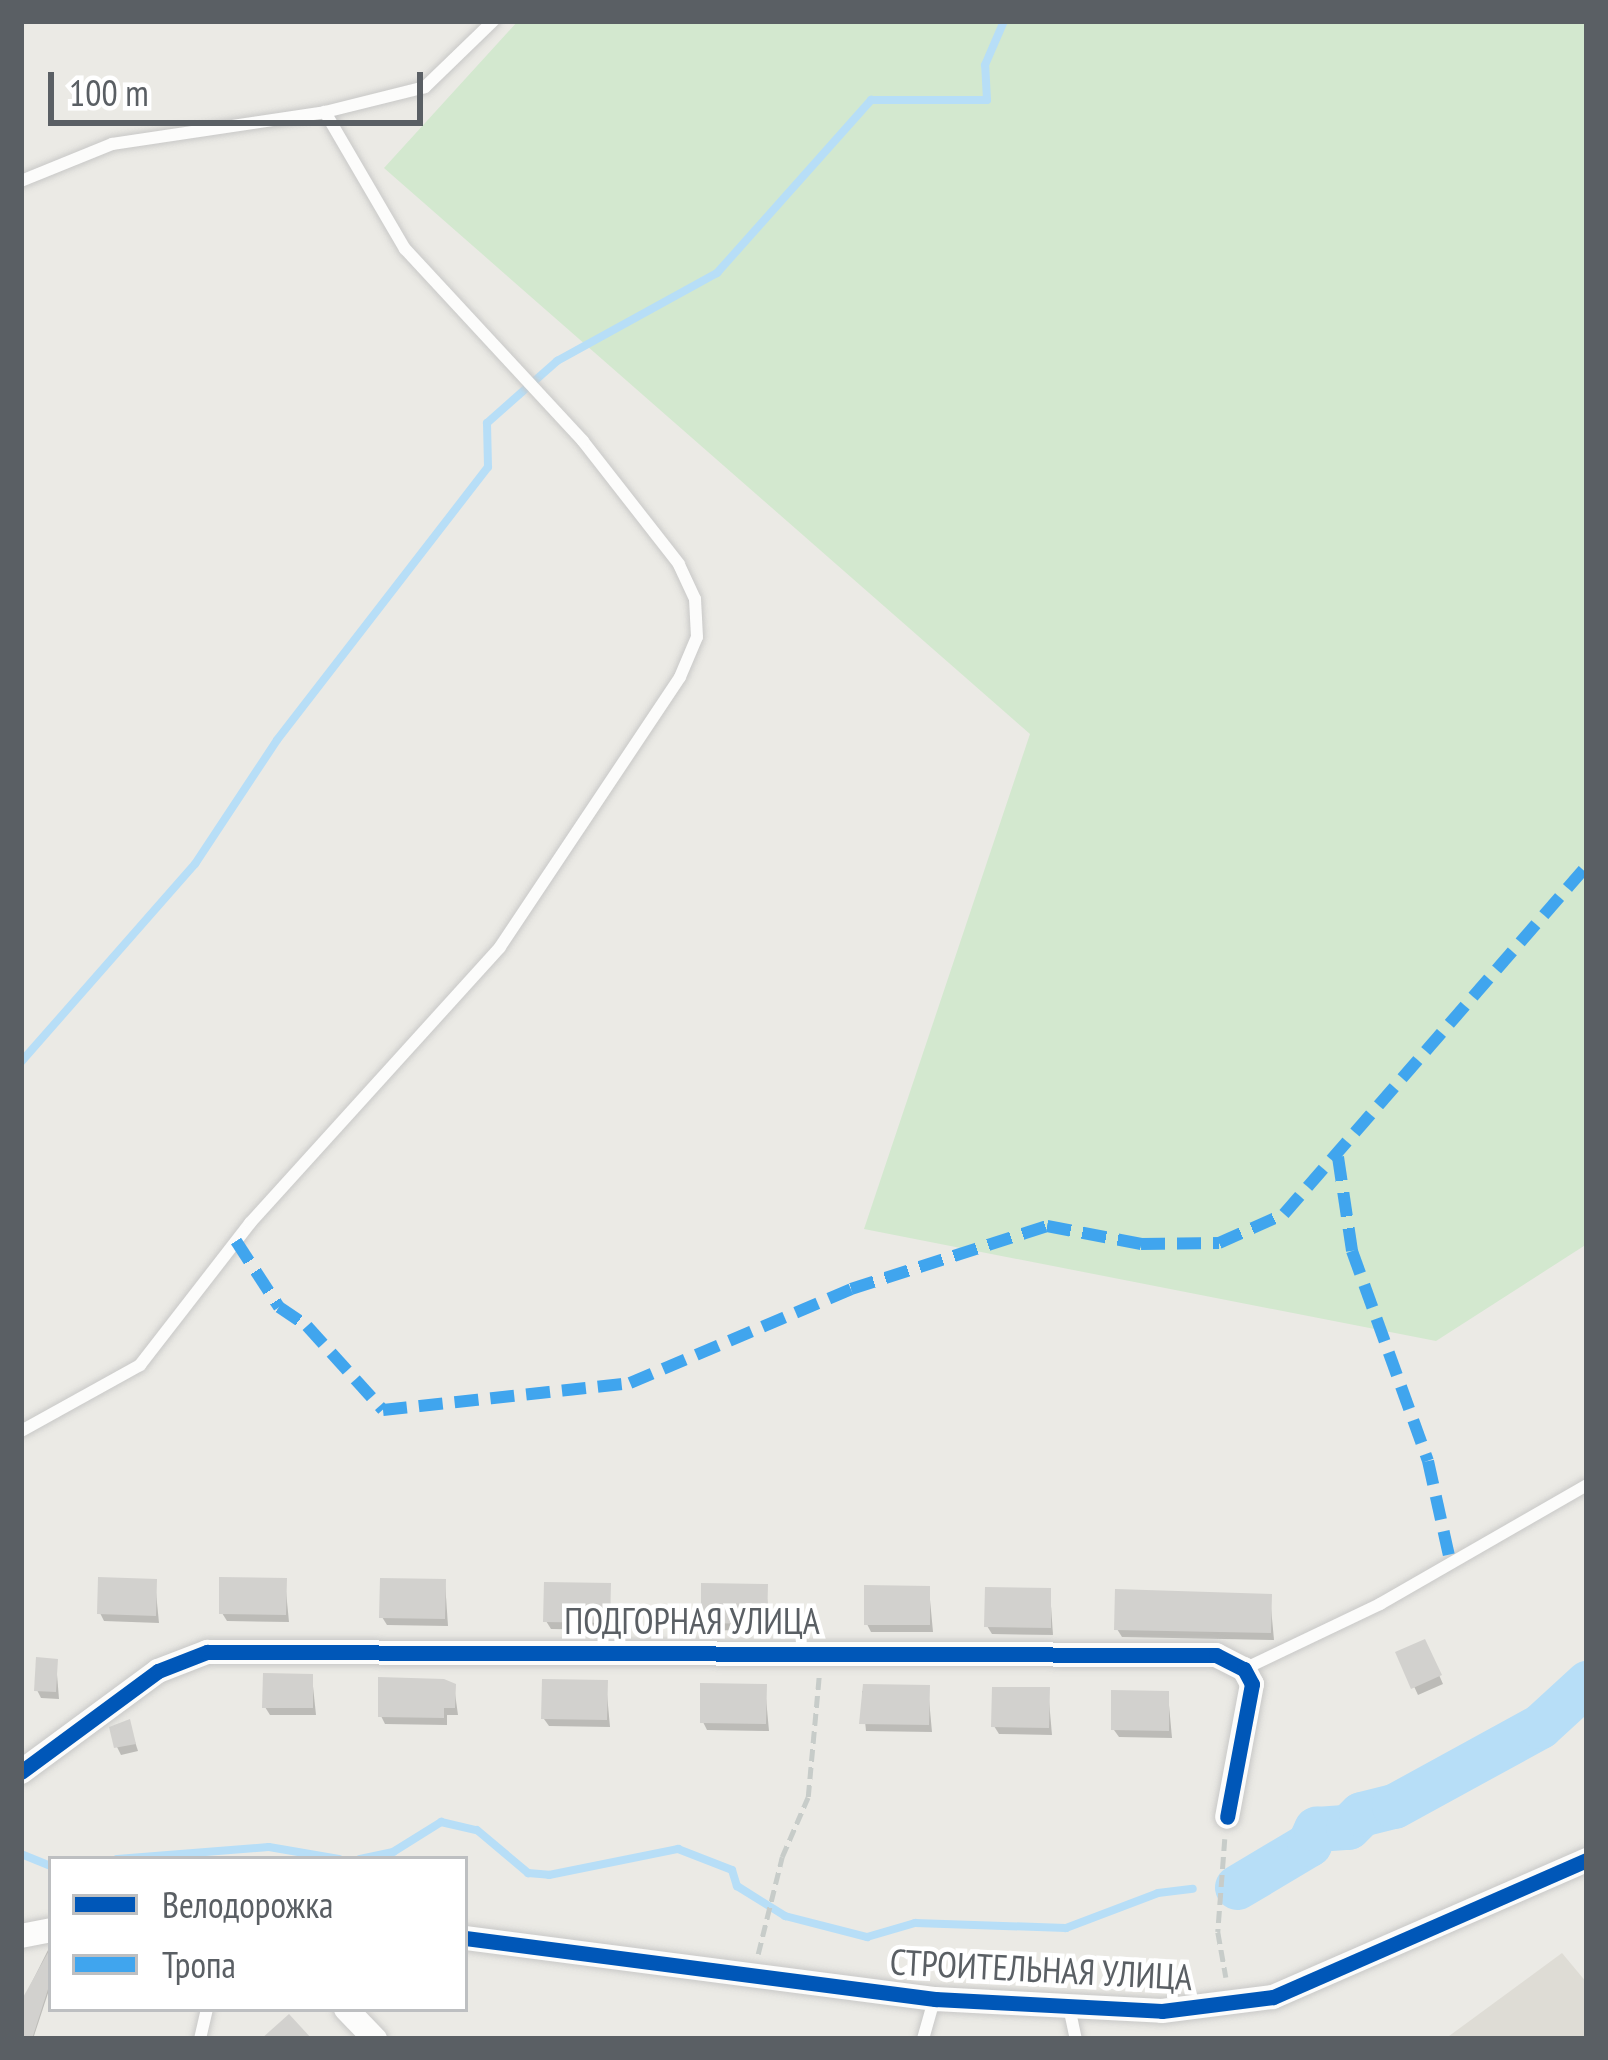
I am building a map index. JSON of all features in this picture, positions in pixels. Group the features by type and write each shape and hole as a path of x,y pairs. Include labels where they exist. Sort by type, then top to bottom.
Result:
{"street":[{"name":"ПОДГОРНАЯ УЛИЦА","path":"21,1772 158,1671 207,1652 1216,1654 1244,1669"},
{"path":"1227,1817 1252,1684 1244,1669"},
{"name":"СТРОИТЕЛЬНАЯ УЛИЦА","path":"468,1938 935,1999 1070,2007 1231,2006 1367,1961 1587,1860"},
{"path":"349,2012 375,2039"}],"lane":[{"path":"21,181 112,144 325,112 424,87 493,21"},
{"path":"21,1431 140,1365 250,1223 500,947 680,677 697,637 695,599 680,564 584,441 405,249 325,112"},
{"path":"1244,1669 1380,1604 1587,1485"},
{"path":"923,2039 935,1999"},
{"path":"1070,2007 1076,2039"}],"path":[{"path":"762,1927 782,1857 802,1822 815,1764 819,1652"},
{"path":"1224,1860 1220,1904 1231,2006"}],"shaded area":[{"path":"1562,1953 1587,1983 1587,2039 1445,2039"}],"green space":[{"path":"518,21 1587,21 1587,1244 1436,1341 864,1229 1030,734 384,168"}],"building":[{"path":"98,1577 157,1579 156,1616 97,1614"},
{"path":"219,1577 287,1578 286,1615 219,1614"},
{"path":"380,1578 446,1579 445,1619 379,1618"},
{"path":"544,1582 611,1583 610,1623 543,1622"},
{"path":"701,1583 768,1584 767,1624 701,1623"},
{"path":"864,1585 930,1586 930,1625 864,1625"},
{"path":"985,1587 1051,1588 1051,1628 984,1627"},
{"path":"1115,1589 1272,1594 1271,1633 1114,1630"},
{"path":"1425,1639 1442,1675 1411,1689 1395,1652"},
{"path":"36,1657 58,1659 56,1692 34,1691"},
{"path":"263,1673 313,1674 313,1708 262,1708"},
{"path":"378,1677 444,1679 456,1684 455,1708 444,1708 444,1718 378,1717"},
{"path":"542,1679 608,1680 607,1720 541,1719"},
{"path":"700,1683 767,1684 766,1724 700,1723"},
{"path":"863,1684 930,1685 929,1725 859,1724"},
{"path":"992,1687 1050,1687 1049,1728 991,1727"},
{"path":"1111,1690 1169,1691 1169,1731 1111,1730"},
{"path":"130,1719 136,1744 114,1748 109,1727"},
{"path":"48,1952 48,1989 32,2039 21,2039 21,2001"},
{"path":"289,2014 312,2039 261,2039"}],"waterway":[{"path":"21,1062 195,864 277,740 488,467 487,423 557,361 717,273 871,100 987,100 985,65 1004,21"},
{"path":"1237,1887 1309,1844 1316,1829 1348,1827 1361,1814 1394,1806 1540,1726 1587,1683"},
{"path":"374,1856 393,1852 441,1822 477,1830 528,1873 549,1875 678,1849 732,1870 737,1886 785,1916 867,1937 915,1923 1066,1928 1158,1893 1193,1889"},
{"path":"155,1856 269,1847 322,1856"},
{"path":"21,1854 48,1865"}],"marked path":[{"path":"236,1241 279,1307 307,1326 383,1410 630,1383 851,1289 1047,1226 1141,1244 1219,1243 1284,1214 1587,865"},
{"path":"1338,1157 1352,1251 1428,1461 1451,1565"}],"cycle path":[{"path":"21,1772 158,1671 207,1652 1216,1655 1244,1669 1252,1684 1227,1817"},
{"path":"468,1938 935,1999 1162,2011 1273,1997 1587,1860"}]}
